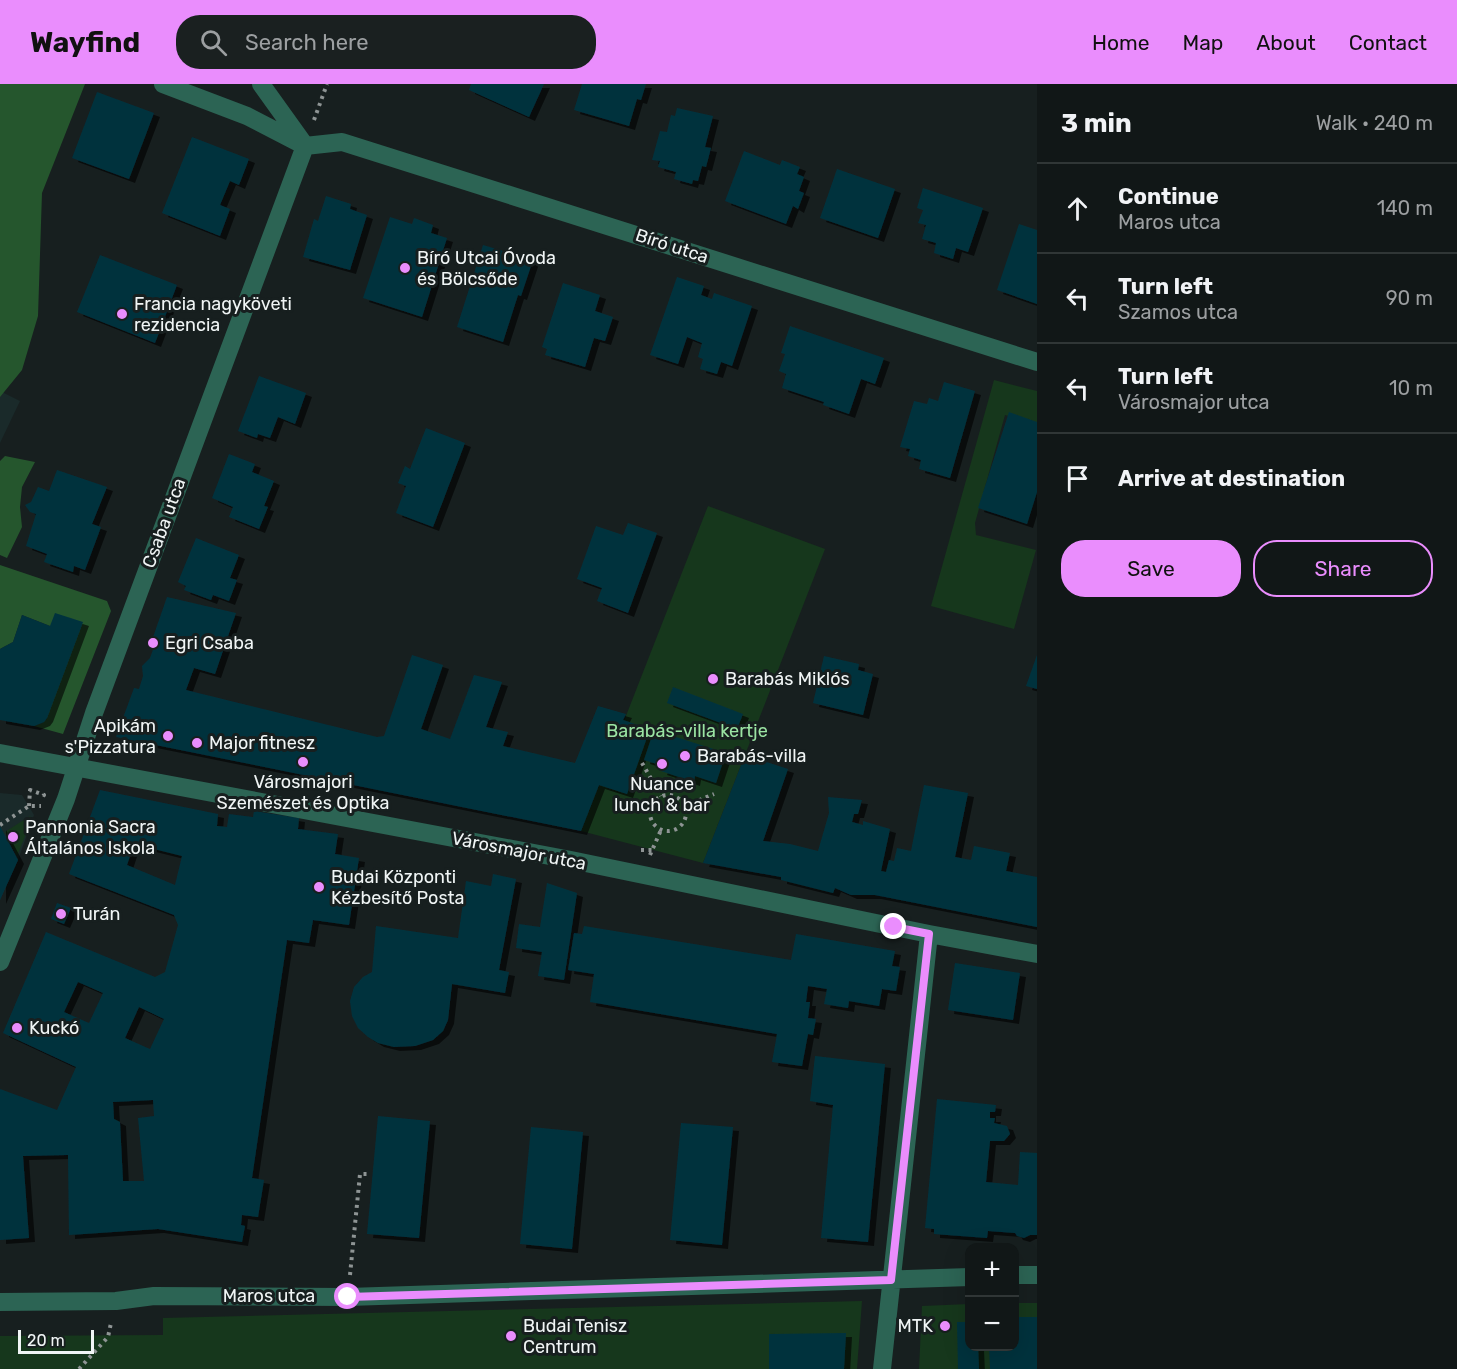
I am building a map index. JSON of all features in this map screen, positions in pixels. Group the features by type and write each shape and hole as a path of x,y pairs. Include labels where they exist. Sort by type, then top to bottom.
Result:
{"street":[{"path":"163,84 247,116 305,146"},
{"path":"261,84 305,146"},
{"name":"Bíró utca","path":"305,146 342,142 1037,362"},
{"name":"Csaba utca","path":"0,962 66,799 94,713 305,146"},
{"name":"Városmajor utca","path":"0,753 571,860 1037,954"},
{"path":"882,1369 929,934"},
{"path":"1019,1275 1037,1275"},
{"name":"Maros utca","path":"0,1302 116,1302 154,1296 348,1297 965,1277"}],"path":[{"path":"305,146 327,84"},
{"path":"642,763 661,796"},
{"path":"0,825 29,806 42,806 44,795 30,790 29,806"},
{"path":"685,806 714,794"},
{"path":"672,795 685,806 686,812 682,824 673,830 661,830 652,823 649,813 653,803 661,796 672,795"},
{"path":"652,850 661,830"},
{"path":"348,1297 360,1174 368,1174"},
{"path":"79,1369 108,1337 116,1302"}],"shaded area":[{"path":"0,391 20,401 0,443"},
{"name":"Pannonia Sacra Általános Iskola","path":"0,793 22,795 34,815 18,860 0,900"}],"green space":[{"path":"0,84 85,84 42,193 38,316 22,370 0,397"},
{"path":"994,380 1037,391 1037,424 1005,415 975,523 976,535 1036,550 1014,629 931,606"},
{"path":"5,456 35,462 22,487 20,507 22,527 7,558 0,555 0,461"},
{"name":"Barabás-villa kertje","path":"708,506 825,549 703,863 581,831"},
{"path":"0,565 107,601 111,611 63,734 34,726 44,722 47,718 50,626 22,615 13,642 0,649"},
{"path":"30,816 32,819 17,856 5,832"},
{"name":"Budai Tenisz Centrum","path":"862,1301 857,1369 0,1369 0,1336 163,1335 163,1318"},
{"name":"MTK","path":"1019,1303 1037,1303 1037,1369 919,1369 922,1306 965,1304 965,1351 1019,1351"}],"building":[{"path":"471,84 544,84 529,117 469,90"},
{"path":"582,84 646,84 641,100 637,99 629,126 574,110"},
{"path":"97,92 154,113 129,179 72,158"},
{"path":"677,108 713,116 705,147 711,148 706,167 702,166 698,181 693,180 692,184 674,179 676,172 658,167 660,161 652,160 660,131 667,132 671,115 675,116"},
{"path":"192,137 249,159 239,185 230,181 220,205 230,209 220,236 162,213"},
{"path":"744,151 780,165 782,160 800,167 797,174 804,177 799,191 804,193 798,209 793,206 786,224 725,201"},
{"path":"837,169 895,189 878,238 820,218"},
{"path":"923,188 983,208 968,252 956,248 953,259 934,253 936,243 922,239 926,225 918,223 923,210 917,208"},
{"path":"326,196 351,204 350,209 367,215 350,270 303,257 314,219 318,221"},
{"name":"Bíró Utcai Óvoda és Bölcsőde","path":"390,217 412,224 414,218 433,225 431,233 447,238 422,317 363,298"},
{"path":"1019,224 1037,230 1037,304 997,290"},
{"path":"483,245 533,260 521,296 518,295 503,342 457,327"},
{"path":"100,255 177,285 155,343 77,312"},
{"path":"677,277 704,286 701,295 712,299 714,293 752,306 732,366 721,362 717,374 700,369 703,359 698,357 702,343 687,337 678,364 650,355"},
{"path":"563,283 600,295 595,311 613,317 605,341 594,338 585,367 545,355 547,349 542,347"},
{"path":"790,326 884,358 875,384 861,379 849,414 823,405 824,402 782,388 786,374 779,371 785,354 781,353"},
{"path":"259,376 306,393 295,424 278,417 270,438 258,434 257,438 238,431"},
{"path":"944,382 975,391 950,478 919,469 921,460 908,456 910,449 900,447 914,401 927,404 929,398 938,401"},
{"path":"1009,412 1037,422 1037,492 1027,524 978,508"},
{"path":"426,428 465,443 433,527 396,513 406,486 398,483 405,466 410,469"},
{"path":"229,454 255,464 252,472 274,481 264,506 268,507 259,529 229,517 233,507 212,498"},
{"path":"57,470 107,487 92,524 101,527 85,570 74,566 73,572 44,562 47,554 26,546 36,514 30,512 25,505 31,502 38,487 49,491"},
{"path":"628,523 657,533 628,613 597,601 602,588 577,579 596,526 623,535"},
{"path":"196,538 239,555 230,578 237,580 229,601 213,595 211,600 184,590 186,586 178,582"},
{"path":"167,597 236,613 215,674 194,668 186,690 377,737 384,736 412,655 443,665 421,729 450,739 474,675 502,682 486,727 508,732 503,746 575,763 598,706 626,714 623,720 650,729 627,794 599,785 581,831 116,737 134,688 139,689 143,676 142,666 150,658 155,644 151,643"},
{"path":"55,613 83,622 47,718 44,722 34,726 0,720 0,649 13,642 22,615 50,626"},
{"path":"1037,655 1037,689 1026,686"},
{"path":"824,656 859,664 858,670 873,674 863,715 813,703"},
{"path":"673,687 743,714 737,729 667,703"},
{"name":"Barabás-villa","path":"654,730 726,753 716,783 695,776 694,782 661,771 663,766 644,760"},
{"path":"745,755 788,769 763,841 790,844 818,851 829,813 828,797 862,800 858,814 854,814 852,822 863,825 863,821 890,829 881,871 886,872 889,860 894,861 897,848 911,851 924,785 968,793 955,857 971,860 974,846 1010,853 1006,871 1037,877 1037,927 875,895 851,895 835,888 833,893 781,880 781,877 703,863"},
{"path":"100,790 218,814 217,826 227,827 229,814 253,817 254,811 299,818 298,829 338,834 335,854 359,858 349,925 313,920 309,943 287,940 252,1178 264,1180 258,1217 242,1215 241,1225 245,1226 242,1242 158,1229 69,1235 68,1155 23,1156 29,1238 0,1240 0,1089 57,1110 76,1067 3,1033 46,932 155,977 165,972 178,925 174,915 69,874","holes":["134,844 182,856 175,885 127,865","78,982 103,993 89,1023 64,1012","139,1007 164,1019 150,1049 125,1038","153,1100 154,1116 138,1118 144,1181 123,1181 120,1122 114,1119 113,1102"]},
{"path":"0,826 18,860 0,900"},
{"path":"493,874 516,879 499,970 509,972 505,993 452,984 448,1020 443,1031 433,1040 415,1046 394,1047 378,1043 368,1037 358,1028 352,1016 350,1001 354,987 363,977 372,972 376,926 458,938 466,881 491,886"},
{"path":"547,883 577,893 564,980 538,976 542,952 516,948 519,924 540,927"},
{"name":"Turán","path":"57,903 71,908 64,924 51,919"},
{"path":"584,926 791,960 796,934 895,951 892,966 900,967 896,991 882,989 879,1006 849,1001 848,1008 824,1004 827,989 808,986 806,1002 810,1002 808,1018 816,1019 813,1035 808,1034 802,1066 772,1062 777,1034 590,1002 594,974 568,970 574,933 582,934"},
{"path":"955,963 1020,973 1013,1020 948,1010"},
{"path":"815,1056 885,1064 868,1242 821,1238 833,1105 810,1101"},
{"path":"937,1099 996,1105 995,1112 990,1112 990,1118 995,1118 994,1123 1007,1126 1010,1134 1004,1141 990,1141 986,1182 1018,1185 1020,1152 1037,1153 1037,1235 1024,1238 1015,1233 988,1231 987,1238 934,1234 934,1229 925,1228"},
{"path":"378,1116 430,1121 419,1238 367,1234"},
{"path":"681,1123 733,1127 722,1245 670,1240"},
{"path":"531,1127 583,1132 572,1249 520,1244"},
{"path":"1019,1317 1037,1317 1037,1369 990,1369 989,1351 1019,1351"},
{"path":"957,1322 965,1322 965,1351 978,1351 979,1369 958,1369"},
{"path":"846,1333 844,1369 769,1369 769,1334"}],"place":[{"name":"Bíró Utcai Óvoda és Bölcsőde","path":"405,268"},
{"name":"Francia nagyköveti rezidencia","path":"122,314"},
{"name":"Egri Csaba","path":"153,643"},
{"name":"Barabás Miklós","path":"713,679"},
{"name":"Apikám s'Pizzatura","path":"168,736"},
{"name":"Major fitnesz","path":"197,743"},
{"name":"Barabás-villa","path":"685,756"},
{"name":"Városmajori Szemészet és Optika","path":"303,762"},
{"name":"Nuance lunch & bar","path":"662,764"},
{"name":"Pannonia Sacra Általános Iskola","path":"13,837"},
{"name":"Budai Központi Kézbesítő Posta","path":"319,887"},
{"name":"Turán","path":"61,914"},
{"name":"Kuckó","path":"17,1028"},
{"name":"MTK","path":"945,1326"},
{"name":"Budai Tenisz Centrum","path":"511,1336"}],"route":[{"path":"348,1297 891,1280 929,934 894,927"}]}
